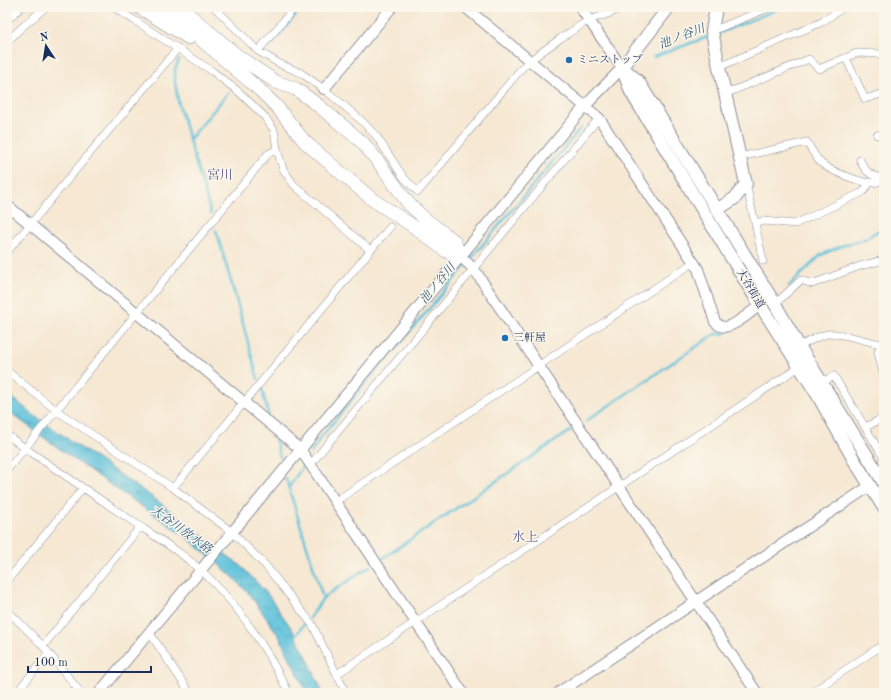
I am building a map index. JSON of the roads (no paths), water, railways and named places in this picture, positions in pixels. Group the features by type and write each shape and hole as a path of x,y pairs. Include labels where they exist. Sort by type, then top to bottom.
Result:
{"highway":[{"path":"7,16 17,7"},
{"path":"139,7 230,57 257,70 276,82 296,89 319,106 362,142 408,203 425,219 454,241 467,262"},
{"path":"162,7 230,57"},
{"path":"180,7 277,106 305,142 374,200 413,226 446,251 467,262"},
{"path":"193,7 230,57"}],"main road":[{"path":"622,68 669,7"},
{"path":"716,7 713,34 746,184 735,198 717,210"},
{"name":"大谷街道","path":"622,68 638,81 775,304 794,349 799,368 817,394 854,460 884,508"},
{"name":"大谷街道","path":"622,68 631,92 760,305 822,382 884,483"}],"street":[{"path":"7,42 20,28 46,7"},
{"path":"113,7 212,71 264,116 274,130 277,150 284,169 294,185 370,250"},
{"path":"214,7 258,52 301,73 324,89 367,126 378,137 404,178 418,192 529,61 589,20 611,13 622,7"},
{"path":"258,52 295,7"},
{"path":"324,89 392,7"},
{"path":"465,7 599,118 698,269 715,322 720,326 726,327 732,325 760,305"},
{"path":"310,465 585,106 622,68 580,7"},
{"path":"713,34 770,7"},
{"path":"719,66 822,22 844,7"},
{"path":"7,252 178,48"},
{"path":"725,94 809,59 818,69 857,53 884,54"},
{"path":"846,58 865,99 884,93"},
{"path":"99,693 300,449 467,262 599,118"},
{"path":"740,157 807,142 816,157 826,167 860,182 870,182 874,184 883,178"},
{"path":"7,470 268,154 277,150"},
{"path":"860,160 868,173 874,177 883,178"},
{"path":"755,223 764,221 796,224 863,192 870,182"},
{"path":"746,184 762,261"},
{"path":"7,205 300,449 463,693"},
{"path":"173,488 390,227"},
{"path":"775,304 801,280 812,284 860,266 884,260"},
{"path":"467,262 539,365 757,693"},
{"path":"336,501 694,262"},
{"path":"794,349 828,334 882,344 878,352 884,377"},
{"path":"336,674 799,368"},
{"path":"7,371 57,411 173,488 232,532 266,566 312,624 346,693"},
{"path":"822,382 834,376 884,458"},
{"path":"866,427 884,417"},
{"path":"7,435 201,568 248,622 265,648 290,693"},
{"path":"558,693 870,486"},
{"path":"7,581 83,488"},
{"path":"43,646 140,527"},
{"path":"8,613 43,646 81,693"},
{"path":"149,632 190,693"},
{"path":"811,693 884,644"},
{"path":"16,693 49,653"}],"water":[{"name":"大谷川放水路","path":"7,393 32,414 155,499 241,566 266,592 292,629 306,655 323,693 307,693 279,636 250,595 233,577 189,539 72,458 16,417 7,409"}],"waterway":[{"path":"269,47 302,7"},
{"name":"池ノ谷川","path":"717,34 783,7"},
{"name":"池ノ谷川","path":"654,57 710,36"},
{"path":"179,60 175,69 175,83 179,106 211,214"},
{"path":"189,140 228,93"},
{"name":"池ノ谷川","path":"469,261 581,128"},
{"path":"789,286 821,255 844,245 865,239 884,227"},
{"path":"216,230 258,379"},
{"name":"池ノ谷川","path":"311,453 321,437 466,265"},
{"path":"586,421 715,334 723,334 729,330"},
{"path":"262,389 269,417"},
{"path":"383,558 573,429"},
{"path":"275,438 280,457"},
{"name":"池ノ谷川","path":"289,487 305,463"},
{"name":"池ノ谷川","path":"286,479 323,598"},
{"path":"310,618 323,598 370,566"},
{"name":"池ノ谷川","path":"294,638 304,624"}],"place":[{"name":"ミニストップ","path":"569,60"},
{"name":"三軒屋","path":"505,338"}],"district":[{"name":"宮川","path":"220,175"},
{"name":"水上","path":"525,537"}]}
